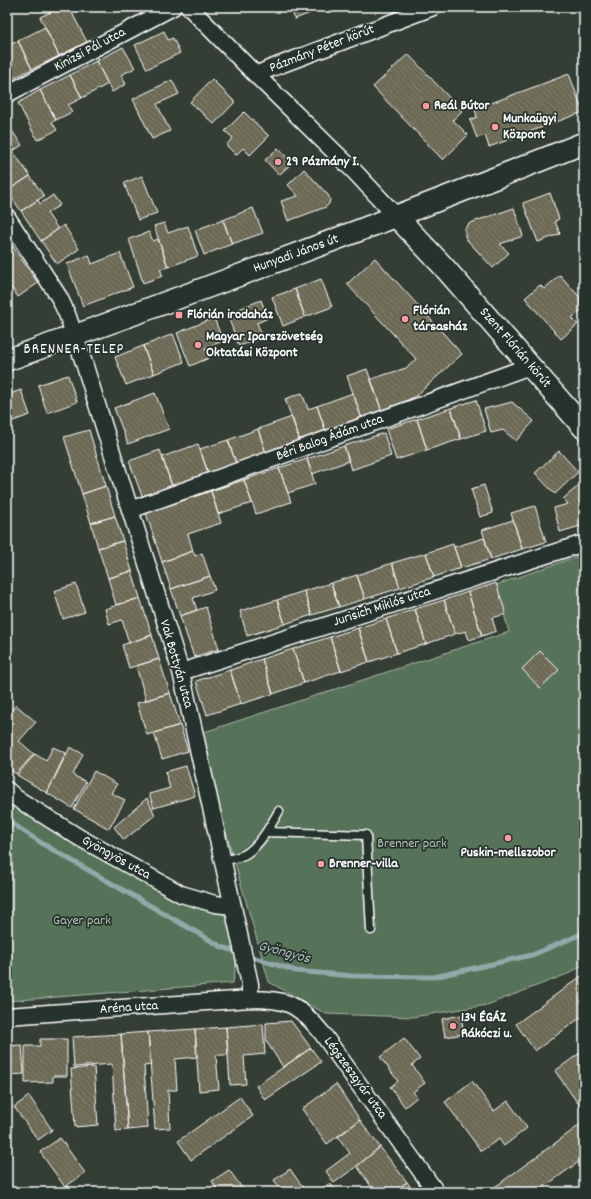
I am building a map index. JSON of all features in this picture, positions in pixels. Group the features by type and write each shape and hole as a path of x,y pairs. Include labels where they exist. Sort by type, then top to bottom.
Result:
{"street":[{"name":"Kinizsi Pál utca","path":"7,94 172,7"},
{"name":"Pázmány Péter körút","path":"189,7 355,172 396,216"},
{"name":"Pázmány Péter körút","path":"256,75 433,7"},
{"name":"Hunyadi János út","path":"7,360 396,216 584,143"},
{"name":"Szent Flórián körút","path":"396,216 443,266 584,428"},
{"name":"Vak Bottyán utca","path":"7,217 59,297 75,336 181,672 250,984 250,999"},
{"name":"Béri Balog Ádám utca","path":"130,510 530,366"},
{"name":"Jurisich Miklós utca","path":"181,672 584,543"},
{"name":"Gyöngyös utca","path":"7,790 22,802 80,838 181,894 215,904 233,906"},
{"name":"Aréna utca","path":"7,1016 250,999"},
{"name":"Légszeszgyár utca","path":"250,999 272,999 288,1003 312,1020 436,1192"}],"lane":[{"path":"223,861 246,854 267,832 279,811"},
{"path":"267,832 366,834 371,930"}],"green space":[{"name":"Brenner park","path":"584,554 584,964 570,973 487,1005 413,1017 326,1014 269,982 198,734 509,632 496,585"},
{"name":"Gayer park","path":"7,791 82,839 219,903 239,945 233,983 7,1001"}],"building":[{"path":"62,7 69,7 87,42 59,56 40,17"},
{"path":"278,7 290,7 279,11"},
{"path":"290,7 313,7 315,11 295,19"},
{"path":"45,27 59,56 32,69 18,41"},
{"path":"164,31 168,40 173,38 180,53 147,69 135,45"},
{"path":"18,41 32,69 8,81 7,46"},
{"path":"123,47 135,68 121,75 126,84 112,92 96,61"},
{"path":"408,54 462,111 453,120 468,135 443,160 373,87"},
{"path":"96,61 108,84 82,98 70,75"},
{"path":"569,74 583,112 489,147 485,135 477,138 470,120 477,117 475,109"},
{"path":"70,75 82,98 68,105 72,112 56,120 40,90"},
{"path":"212,79 235,102 214,124 190,102"},
{"path":"172,80 179,94 157,104 170,131 152,139 133,99"},
{"path":"40,90 56,120 52,122 57,130 37,140 18,103"},
{"path":"244,112 269,136 250,155 243,148 236,155 226,145 233,138 225,131"},
{"path":"7,124 22,145 7,155"},
{"name":"29 Pázmány I.","path":"278,148 292,163 279,175 265,160"},
{"path":"13,151 30,176 7,191 7,155"},
{"path":"304,169 328,195 330,199 329,204 326,207 288,221 281,201 298,196 288,185"},
{"path":"30,176 44,196 21,211 7,191"},
{"path":"142,176 157,213 138,220 124,183"},
{"path":"550,193 559,219 555,221 560,234 538,242 523,203"},
{"path":"53,195 60,205 47,213 58,229 41,241 21,211 38,200 40,204"},
{"path":"253,208 263,233 232,244 223,220"},
{"path":"514,208 523,236 500,244 509,253 493,268 467,240 465,236 465,228 470,223"},
{"path":"223,220 232,244 204,255 195,230"},
{"path":"164,223 168,233 188,226 198,256 168,267 154,226"},
{"path":"64,225 79,249 57,264 41,241"},
{"path":"149,232 153,241 158,239 168,267 160,269 163,276 143,283 129,239"},
{"path":"7,238 13,247 7,252"},
{"path":"13,247 38,283 18,297 11,287 7,290 7,252"},
{"path":"120,253 133,287 83,306 67,264 89,255 92,264"},
{"name":"Flórián társasház","path":"375,258 462,354 416,396 382,412 371,379 406,368 416,359 347,284"},
{"path":"560,275 584,302 584,308 572,318 578,324 561,339 525,298 540,285 544,289"},
{"path":"321,279 332,307 305,317 295,289"},
{"path":"295,289 305,317 283,326 272,297"},
{"path":"261,300 268,318 257,323 263,338 239,346 227,314"},
{"name":"Magyar Iparszövetség Oktatási Központ","path":"214,318 223,341 205,348 209,358 190,366 177,333"},
{"path":"173,334 184,362 154,374 143,346"},
{"path":"143,346 154,374 126,385 115,357"},
{"path":"367,369 382,412 362,419 347,376"},
{"path":"68,375 77,402 47,413 38,385"},
{"path":"21,390 30,415 7,423 7,395"},
{"path":"155,393 169,429 128,444 114,408"},
{"path":"302,393 308,409 317,406 326,432 300,441 285,399"},
{"path":"353,393 362,419 326,432 317,406"},
{"path":"476,400 486,431 461,439 451,408"},
{"path":"512,402 534,421 516,441 503,430 491,433 484,409"},
{"path":"451,408 461,439 427,450 417,419"},
{"path":"292,417 300,441 266,453 258,429"},
{"path":"417,419 427,450 396,460 386,429"},
{"path":"258,429 266,453 236,463 228,440"},
{"path":"89,430 106,486 82,494 64,437"},
{"path":"384,433 391,456 351,470 344,446"},
{"path":"228,440 236,463 208,473 200,449"},
{"path":"198,444 208,473 172,486 162,457"},
{"path":"344,446 349,461 312,474 307,459"},
{"path":"160,450 172,486 142,496 129,461"},
{"path":"559,451 578,472 555,494 535,473"},
{"path":"307,459 315,484 288,493 279,468"},
{"path":"279,468 291,502 256,514 244,480"},
{"path":"244,480 252,503 218,514 211,491"},
{"path":"584,481 584,525 560,532 554,508 568,504 563,499"},
{"path":"484,485 493,513 480,517 471,489"},
{"path":"106,486 115,516 91,523 82,494"},
{"path":"211,491 221,523 188,534 193,551 162,562 146,513"},
{"path":"535,506 546,542 522,549 511,513"},
{"path":"115,516 123,541 98,548 91,523"},
{"path":"513,520 522,549 491,559 482,530"},
{"path":"484,538 491,559 461,568 454,547"},
{"path":"123,541 132,571 108,578 98,548"},
{"path":"453,544 461,568 434,577 426,553"},
{"path":"193,551 195,556 202,553 210,576 171,589 162,562"},
{"path":"426,553 434,577 400,588 392,563"},
{"path":"392,563 400,588 365,599 357,575"},
{"path":"132,571 140,598 116,605 108,578"},
{"path":"357,575 365,599 339,607 331,583"},
{"path":"210,576 215,590 193,598 197,610 180,616 171,589"},
{"path":"331,583 339,607 312,615 304,591"},
{"path":"496,583 506,614 492,618 496,631 482,636 468,592"},
{"path":"76,584 85,612 63,619 54,591"},
{"path":"304,591 312,615 285,624 277,600"},
{"path":"468,592 482,636 469,640 466,631 455,634 444,600"},
{"path":"140,598 152,635 129,643 122,620 109,624 105,609"},
{"path":"277,600 285,624 247,636 240,611"},
{"path":"444,600 455,634 426,644 415,609"},
{"path":"206,607 219,649 194,657 180,616"},
{"path":"415,609 426,644 397,653 386,619"},
{"path":"386,619 397,653 369,662 358,628"},
{"path":"358,628 369,662 341,671 330,637"},
{"path":"152,635 159,659 129,668 122,645"},
{"path":"330,637 341,671 304,683 293,649"},
{"path":"293,649 304,683 273,694 262,659"},
{"path":"540,651 559,670 540,688 522,669"},
{"path":"159,659 170,693 146,700 136,666"},
{"path":"262,659 273,694 241,704 230,670"},
{"path":"230,670 241,704 207,715 196,681"},
{"path":"170,693 180,725 147,735 137,703"},
{"path":"16,705 36,722 19,741 34,754 16,774 7,767 7,715"},
{"path":"180,725 188,751 162,759 154,733"},
{"path":"53,747 66,753 47,793 17,775 35,754 46,761"},
{"path":"70,747 83,754 73,775 86,782 72,808 47,793"},
{"path":"186,766 195,796 154,808 149,794 170,788 165,772"},
{"path":"94,771 117,784 111,793 125,800 109,829 74,809"},
{"path":"147,798 155,815 124,840 114,827"},
{"path":"584,974 584,1015 535,1051 516,1024"},
{"name":"134 ÉGÁZ Rákóczi u.","path":"461,1015 464,1034 445,1037 442,1019"},
{"path":"291,1021 311,1048 283,1067 266,1041 266,1023"},
{"path":"263,1024 265,1054 244,1056 246,1084 230,1085 226,1027"},
{"path":"226,1027 228,1055 216,1055 219,1089 199,1091 195,1029"},
{"path":"195,1029 197,1057 175,1059 177,1090 168,1090 170,1128 155,1129 148,1032"},
{"path":"148,1032 151,1065 144,1066 148,1128 128,1130 121,1034"},
{"path":"121,1034 128,1130 116,1131 112,1064 74,1067 72,1037"},
{"path":"404,1038 420,1059 412,1065 425,1083 413,1092 417,1097 405,1107 390,1087 398,1081 380,1057"},
{"path":"40,1039 67,1039 67,1076 53,1076 53,1082 25,1083 25,1046 40,1046"},
{"path":"22,1045 24,1074 7,1075 7,1046"},
{"path":"311,1048 321,1062 265,1100 256,1086"},
{"path":"584,1050 584,1108 582,1109 555,1071"},
{"path":"94,1067 98,1125 75,1127 71,1069"},
{"path":"472,1081 494,1111 508,1101 527,1128 504,1146 499,1139 481,1151 445,1102"},
{"path":"336,1084 360,1120 327,1144 302,1109"},
{"path":"29,1096 52,1130 38,1140 14,1107"},
{"path":"240,1097 253,1116 191,1160 178,1141"},
{"path":"360,1120 380,1147 334,1183 326,1171 350,1153 338,1137"},
{"path":"584,1122 584,1158 537,1192 488,1192"},
{"path":"60,1138 85,1173 65,1187 40,1152"},
{"path":"380,1147 407,1182 393,1192 375,1192 357,1166"},
{"path":"290,1169 306,1192 283,1192 274,1180"},
{"path":"229,1170 245,1192 219,1192 212,1181"},
{"path":"407,1182 414,1192 393,1192"},
{"path":"330,1183 337,1192 317,1192"},
{"path":"68,1186 72,1192 59,1192"}],"waterway":[{"name":"Gyöngyös","path":"7,820 43,844 222,947 296,971 353,976 434,977 532,955 584,933"}],"place":[{"name":"Reál Bútor","path":"426,106"},
{"name":"Munkaügyi Központ","path":"495,127"},
{"name":"29 Pázmány I.","path":"278,162"},
{"name":"Flórián irodaház","path":"179,315"},
{"name":"Flórián társasház","path":"405,319"},
{"name":"Magyar Iparszövetség Oktatási Központ","path":"198,345"},
{"name":"Puskin-mellszobor","path":"508,838"},
{"name":"Brenner-villa","path":"321,864"},
{"name":"134 ÉGÁZ Rákóczi u.","path":"453,1026"}],"district":[{"name":"BRENNER-TELEP","path":"74,350"}]}
